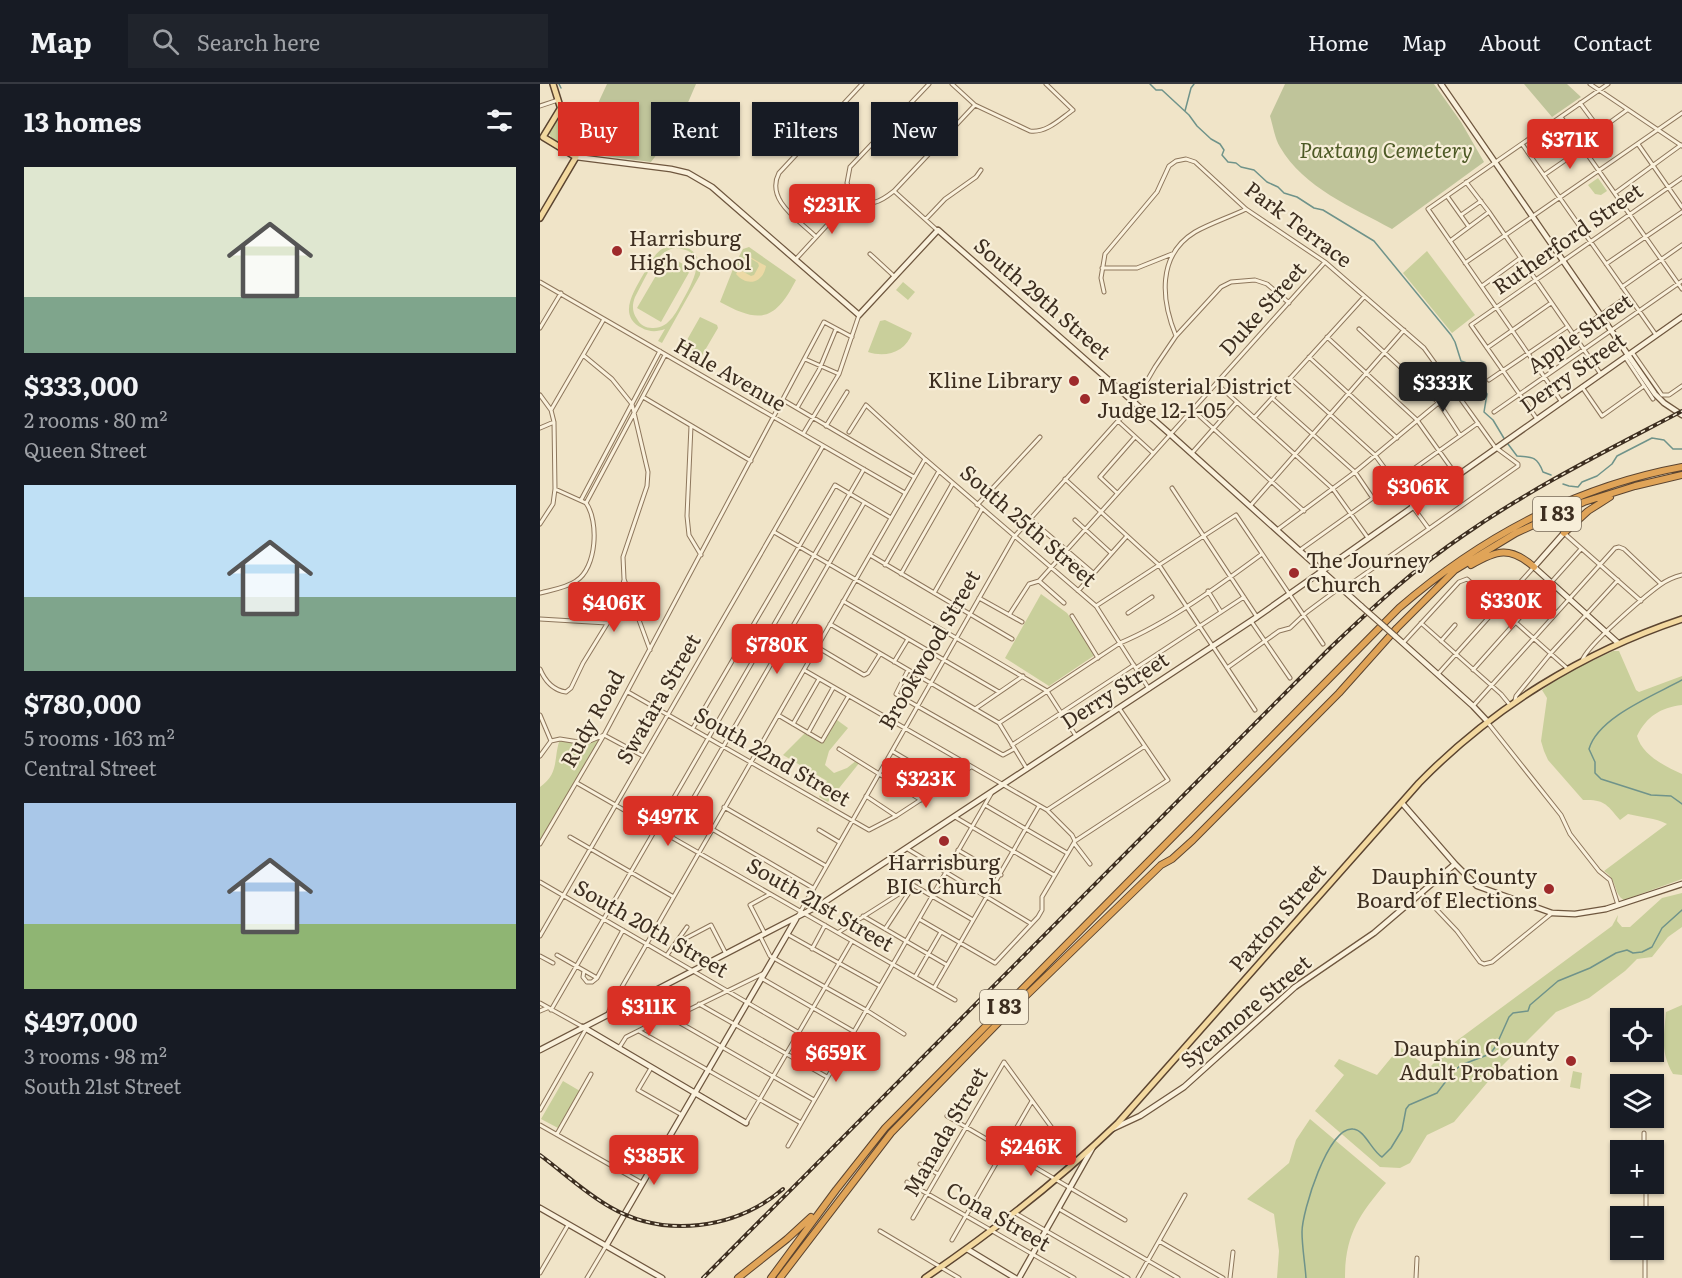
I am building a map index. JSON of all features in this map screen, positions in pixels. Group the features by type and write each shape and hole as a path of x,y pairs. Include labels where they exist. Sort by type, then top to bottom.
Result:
{"highway":[{"name":"I 83","path":"771,1278 885,1128 1353,653 1421,589 1486,542 1533,517 1599,489 1656,472 1682,467"},
{"name":"I 83","path":"780,1278 874,1153 939,1082 1161,865 1172,859 1193,840 1339,693 1397,628 1455,570 1516,533 1584,502 1635,486 1682,475"},
{"path":"1564,533 1598,504 1635,486"},
{"path":"1444,580 1480,560 1501,552 1517,554 1534,567"},
{"path":"738,1278 800,1228 836,1190"}],"main road":[{"path":"553,84 558,100"},
{"path":"1441,84 1658,398 1682,415"},
{"path":"558,110 541,138 576,157 652,165 688,173 719,192 859,315 938,230"},
{"path":"540,218 576,157"},
{"name":"South 29th Street","path":"938,230 1323,570 1488,722"},
{"name":"Derry Street","path":"540,1050 797,917 991,794 1257,617 1682,317"},
{"path":"1564,533 1534,567 1618,644"},
{"name":"Paxton Street","path":"925,1278 1014,1212 1110,1131 1438,764 1512,704 1568,669 1618,644 1682,619"},
{"path":"1402,803 1472,881 1484,889 1552,913 1575,914 1618,905 1682,884"},
{"name":"Sycamore Street","path":"1110,1131 1140,1116 1184,1087 1295,987 1360,943 1455,864"},
{"path":"606,1246 797,917"},
{"path":"585,1028 746,1123"},
{"path":"967,1249 1017,1278 1047,1231 1095,1144"},
{"path":"540,1208 662,1278"}],"street":[{"path":"845,102 862,84"},
{"path":"929,84 850,168 847,183 853,196 862,202 881,201 894,191 975,105"},
{"path":"952,84 975,105 1030,131 1038,132 1050,127 1073,110 1046,84"},
{"path":"1590,84 1682,145 1615,193"},
{"path":"1561,401 1428,209 1608,84"},
{"path":"540,106 558,100"},
{"path":"1580,103 1600,130"},
{"path":"1544,175 1628,110"},
{"path":"1466,263 1682,113"},
{"path":"1561,117 1645,237 1680,282 1682,289"},
{"path":"1522,144 1656,335"},
{"path":"1638,144 1682,207"},
{"path":"795,156 779,174 775,185 781,204 816,237"},
{"name":"Park Terrace","path":"1102,268 1105,254 1157,192 1169,166 1176,161 1186,159 1196,162 1246,209 1325,262 1424,348 1495,447 1518,464 1429,529"},
{"path":"926,219 945,199 976,177 981,170"},
{"name":"Rutherford Street","path":"1487,348 1471,325 1682,178"},
{"path":"1466,183 1489,212 1600,374"},
{"name":"South 29th Street","path":"894,191 938,230"},
{"path":"796,259 853,196"},
{"path":"1447,196 1469,227"},
{"path":"1461,215 1481,201"},
{"path":"1176,336 1165,299 1167,271 1172,254 1194,233 1246,209"},
{"path":"1450,241 1489,212"},
{"path":"1606,264 1682,212"},
{"path":"1622,287 1682,245"},
{"path":"870,254 895,277"},
{"path":"1104,292 1102,268 1137,268 1172,254"},
{"path":"1482,286 1520,259"},
{"name":"Duke Street","path":"1009,615 1029,584 1039,581 1325,262"},
{"name":"Brookwood Street","path":"802,912 839,842 1014,537 1134,403 1176,336 1221,287 1231,282 1255,280 1267,284 1288,303"},
{"name":"Hale Avenue","path":"540,282 905,493"},
{"name":"Apple Street","path":"1494,412 1680,282"},
{"path":"540,328 561,293"},
{"path":"1254,418 1364,296"},
{"path":"1573,334 1628,296"},
{"path":"1537,419 1487,348 1551,303"},
{"path":"803,434 839,374 859,315"},
{"path":"551,410 604,319"},
{"name":"Rudy Road","path":"540,844 628,692 824,322 836,328"},
{"path":"1489,380 1567,327"},
{"path":"797,408 820,366 836,328 852,337"},
{"path":"1359,329 1438,403 1460,435"},
{"path":"1250,506 1404,330"},
{"path":"1327,337 1418,420 1456,476"},
{"path":"581,500 660,351"},
{"path":"1628,354 1637,359 1662,395 1669,395 1682,386"},
{"path":"1628,354 1653,399"},
{"path":"583,355 612,379 632,404 648,478 623,557 624,579 650,650"},
{"path":"586,503 666,355"},
{"path":"1309,357 1397,438"},
{"path":"805,359 839,374"},
{"path":"1290,378 1375,455 1429,529 1352,583"},
{"path":"1217,384 1333,489 1368,538"},
{"path":"1582,387 1602,416 1644,386"},
{"path":"1277,530 1333,489 1454,390"},
{"path":"826,426 847,392"},
{"path":"540,395 551,410 554,422 555,489 548,514 540,524"},
{"path":"643,397 751,461"},
{"path":"1272,398 1354,472 1372,497"},
{"path":"783,400 914,477"},
{"path":"1192,453 1237,402"},
{"name":"South 25th Street","path":"849,432 866,405 1014,537 1096,606 1149,688"},
{"path":"1193,411 1304,511"},
{"path":"1118,421 1153,453"},
{"path":"540,428 554,422"},
{"path":"1299,550 1478,423"},
{"path":"691,426 687,516 689,535 701,555"},
{"path":"977,504 1040,437"},
{"path":"1117,493 1100,477 1135,437"},
{"name":"Swatara Street","path":"540,936 823,446"},
{"path":"608,1014 646,943 925,459"},
{"path":"540,1011 549,1009 576,966 864,469"},
{"path":"885,565 939,471"},
{"path":"1065,479 1159,565 1255,710"},
{"path":"901,574 953,483"},
{"path":"693,728 835,485 891,518"},
{"path":"1172,488 1257,617"},
{"path":"540,593 575,583 582,577 592,556 595,527 593,515 586,503 555,489"},
{"path":"671,837 864,503"},
{"path":"934,593 982,509"},
{"path":"1096,606 1236,515 1323,644"},
{"path":"1030,519 1094,573"},
{"path":"1075,520 1111,554"},
{"path":"774,532 1047,691 1076,736"},
{"path":"1564,533 1642,601"},
{"path":"1078,591 1127,536"},
{"path":"1473,706 1600,565 1619,547 1624,549 1661,584"},
{"path":"1473,670 1581,549"},
{"path":"999,723 1120,644 1141,634 1186,606 1263,553"},
{"path":"870,555 1012,639"},
{"path":"1438,674 1534,567"},
{"path":"1582,661 1586,653 1607,632 1661,584 1682,575"},
{"path":"540,669 550,684 559,691 566,692 571,688 583,663 615,611 624,579"},
{"path":"1403,644 1459,582 1467,579 1568,669"},
{"path":"1421,623 1512,704 1551,652 1618,580"},
{"path":"1039,581 1064,603"},
{"path":"1208,591 1221,612"},
{"path":"1227,668 1279,631 1290,628 1334,592"},
{"path":"1128,613 1152,597"},
{"path":"908,670 895,693 1003,755 1061,712 1244,597"},
{"path":"979,598 1022,622"},
{"path":"843,601 999,692"},
{"path":"1072,616 1098,658"},
{"path":"540,619 608,623"},
{"path":"1251,621 1290,678"},
{"path":"830,624 999,723 1027,769"},
{"path":"1441,641 1455,625"},
{"path":"894,662 908,639"},
{"path":"817,647 864,675 868,673 880,654"},
{"path":"804,670 1047,810 1072,835 1090,864"},
{"path":"975,709 1024,676"},
{"path":"793,724 819,679"},
{"path":"808,733 834,687"},
{"name":"South 22nd Street","path":"628,692 869,830 896,816"},
{"path":"778,715 822,741 849,696"},
{"path":"919,919 995,963 1042,910 1042,897 1075,842 1168,780 1119,708"},
{"path":"540,715 551,741"},
{"path":"1488,722 1561,815 1570,834 1599,871 1610,880 1618,905"},
{"path":"540,756 551,741 560,739 585,743 604,735 644,756"},
{"path":"1047,810 1145,746"},
{"path":"839,749 921,800"},
{"path":"892,751 931,774"},
{"path":"866,796 896,816 971,767"},
{"name":"South 21st Street","path":"577,783 955,1000"},
{"path":"788,1146 991,794"},
{"path":"985,805 1067,853"},
{"path":"934,988 1001,876 1039,806"},
{"path":"724,807 826,866"},
{"path":"955,817 1054,875"},
{"path":"712,829 813,888"},
{"path":"819,830 839,842"},
{"path":"570,837 673,896"},
{"path":"906,848 1031,924"},
{"path":"958,850 1001,876"},
{"name":"South 20th Street","path":"540,882 840,1056"},
{"path":"913,885 973,920"},
{"path":"838,933 913,885"},
{"path":"885,929 913,885"},
{"path":"1421,893 1457,931 1479,962 1484,964 1492,962 1552,913"},
{"path":"770,894 750,905 770,956 826,986 904,1034"},
{"path":"863,916 947,965"},
{"path":"675,944 711,925 726,954"},
{"path":"812,949 825,925"},
{"path":"667,956 687,927"},
{"path":"584,971 583,977 587,982 592,982 597,978 623,930"},
{"path":"915,977 941,932"},
{"path":"787,934 880,986"},
{"path":"746,1123 852,941"},
{"path":"557,955 597,978"},
{"path":"540,956 553,963"},
{"path":"672,1018 764,973"},
{"path":"761,978 854,1032"},
{"path":"656,990 668,1016 814,1100"},
{"path":"540,1003 585,1028 540,1110"},
{"path":"699,1004 827,1077"},
{"path":"619,1048 626,1037 668,1016"},
{"path":"639,1031 801,1123"},
{"name":"Manada Street","path":"913,1218 1004,1062 1032,1100"},
{"path":"651,1068 638,1090 682,1114"},
{"path":"557,1134 591,1074"},
{"path":"952,1240 1032,1100 1076,1161"},
{"path":"947,1116 1125,1220"},
{"path":"540,1125 642,1183"},
{"path":"1644,1133 1644,1140"},
{"path":"920,1164 938,1174"},
{"name":"Cona Street","path":"907,1182 1074,1278"},
{"path":"1137,1278 1185,1195"},
{"path":"1059,1209 1178,1278"},
{"path":"1014,1212 1128,1278"},
{"path":"540,1273 568,1225"},
{"path":"880,1231 959,1278"},
{"path":"1159,1241 1223,1278"},
{"path":"586,1278 606,1246"},
{"path":"1230,1278 1233,1252"},
{"path":"1416,1278 1417,1258"},
{"path":"1645,1260 1645,1278"}],"green space":[{"path":"607,84 696,84 688,102 651,102 651,156 656,156 651,162 605,156 639,156 639,102 599,102"},
{"name":"Paxtang Cemetery","path":"1285,84 1434,84 1461,122 1484,162 1392,229 1315,185 1290,161 1278,144 1270,116"},
{"path":"1524,84 1567,84 1581,97 1552,117"},
{"path":"558,119 558,143 552,139 549,133 555,120"},
{"path":"1598,178 1607,191 1601,195 1595,194 1588,185"},
{"path":"679,245 694,252 699,262 700,275 662,343 658,341 665,329 653,331 642,328 634,323 629,310 632,296 649,265 658,252 666,247","holes":["675,248 693,254 696,267 692,283 679,308 664,325 652,328 643,326 635,316 633,306 646,275 668,250"]},
{"path":"749,247 796,280 781,304 765,315 746,314 720,302 735,264 743,249"},
{"path":"1427,251 1475,315 1452,333 1403,273"},
{"path":"668,255 691,269 661,322 637,308"},
{"path":"903,282 915,292 908,300 896,290"},
{"path":"700,317 717,325 718,328 701,357 698,358 683,350 683,347"},
{"path":"885,320 912,333 909,340 900,349 888,354 868,352 880,321"},
{"path":"1041,594 1067,613 1095,655 1049,686 1005,658"},
{"path":"1613,651 1619,651 1636,690 1639,692 1682,676 1682,705 1667,708 1655,714 1645,723 1637,736 1649,755 1682,774 1682,879 1624,900 1604,871 1667,824 1628,814 1620,820 1605,804 1583,800 1548,760 1541,741 1547,698 1542,690 1566,673"},
{"path":"837,720 848,728 829,751 825,765 834,773 847,768 857,760 860,762 828,802 819,797 827,781 783,755 805,733 823,743"},
{"path":"604,735 540,842 540,787 551,776 560,739 585,743"},
{"path":"1682,893 1682,927 1668,937 1652,957 1637,959 1589,998 1556,1012 1497,1071 1454,1122 1427,1135 1410,1163 1400,1168 1380,1167 1315,1111 1344,1075 1334,1066 1339,1059 1377,1075 1400,1047 1429,1068 1455,1042 1612,926 1618,915 1617,921 1622,927 1630,927 1662,898"},
{"path":"1682,1005 1682,1075 1673,1074 1666,1058 1664,1036 1666,1012"},
{"path":"1573,1071 1582,1073 1580,1089 1570,1087"},
{"path":"563,1081 580,1091 558,1128 541,1119"},
{"path":"1310,1119 1386,1183 1355,1226 1348,1250 1345,1278 1277,1278 1279,1251 1274,1214 1247,1199 1289,1163 1296,1140"}],"sand":[{"path":"746,254 749,254 750,257 766,266 762,276 750,282 736,274","holes":["750,258 759,266 754,275 751,276 742,271 741,268 746,259"]}],"waterway":[{"path":"559,84 561,88"},
{"path":"1150,84 1156,90 1162,90 1189,115 1197,126 1220,144 1224,150 1222,155 1228,162 1254,170 1284,193 1323,210 1374,241 1451,335 1461,361 1467,363 1487,394 1484,412 1493,420 1505,440"},
{"path":"1185,111 1194,84"},
{"path":"1563,484 1578,487 1582,482 1597,476 1612,464 1617,456 1652,438 1664,440 1673,449 1682,449"},
{"path":"1508,444 1517,456 1533,458 1539,463 1543,472 1551,475"},
{"path":"1682,680 1615,717 1594,737 1589,749 1595,762 1595,773 1601,779 1651,795 1671,796 1682,804"},
{"path":"1306,1278 1302,1243 1306,1207 1318,1172 1334,1141 1344,1132 1357,1130 1382,1157 1391,1148 1402,1130 1406,1109 1409,1105 1437,1093 1461,1065 1490,1054 1513,1013 1528,1011 1530,1005 1558,981 1590,968 1616,953 1627,950 1633,953 1642,952 1652,947 1662,928 1682,910"}],"railway":[{"path":"703,1278 1329,649 1378,604 1428,561 1490,517 1571,470 1682,411"},
{"path":"540,1155 610,1207 631,1217 654,1223 677,1226 722,1221 764,1203 783,1189"}],"place":[{"name":"Harrisburg High School","path":"617,251"},
{"name":"Kline Library","path":"1074,381"},
{"name":"Magisterial District Judge 12-1-05","path":"1085,399"},
{"name":"The Journey Church","path":"1294,573"},
{"name":"Harrisburg BIC Church","path":"944,841"},
{"name":"Dauphin County Board of Elections","path":"1549,889"},
{"name":"Dauphin County Adult Probation","path":"1571,1061"}]}
